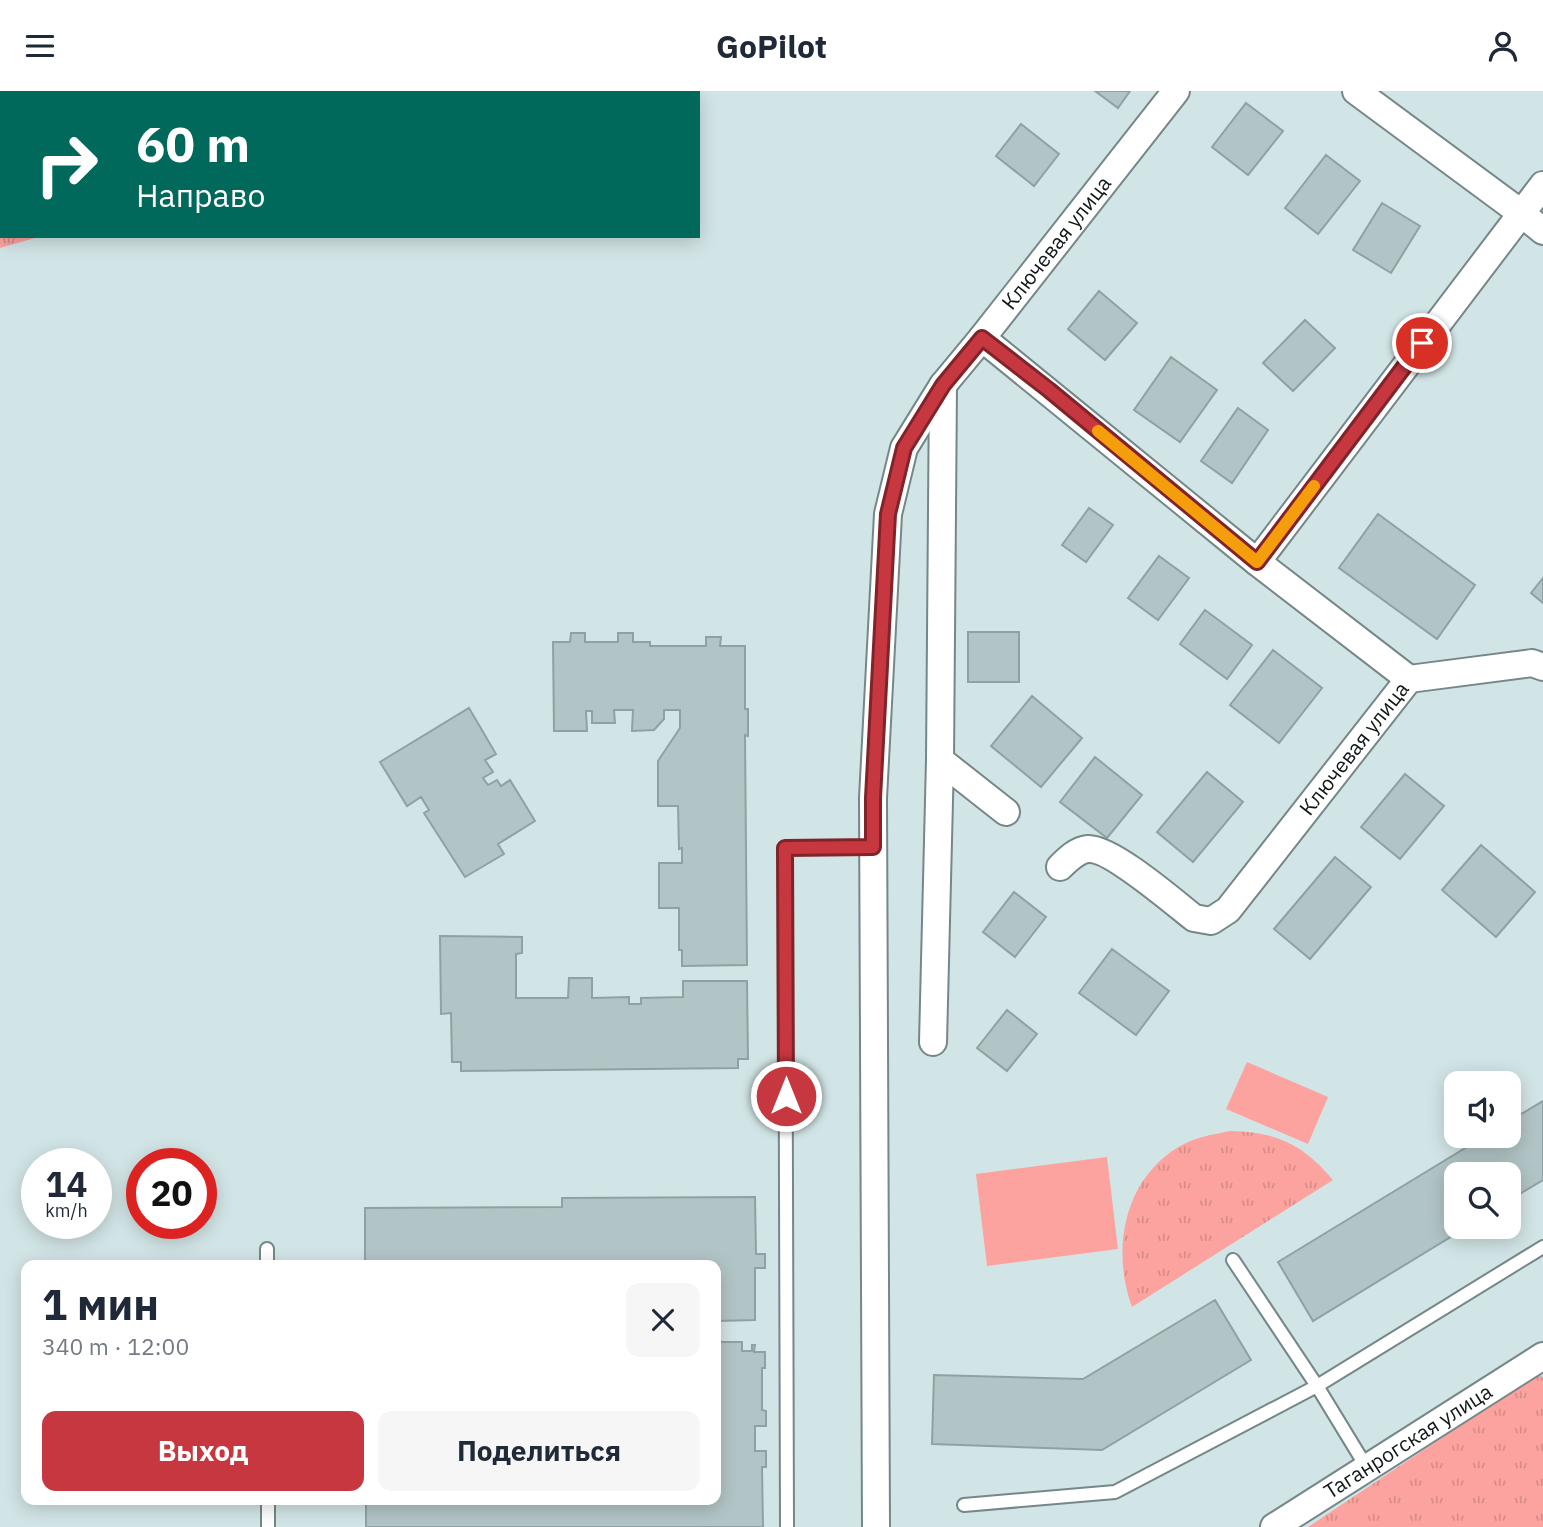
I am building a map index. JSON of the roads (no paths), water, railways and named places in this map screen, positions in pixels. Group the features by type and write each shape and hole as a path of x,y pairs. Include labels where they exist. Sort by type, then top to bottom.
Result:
{"street":[{"name":"Ключевая улица","path":"1060,867 1071,856 1089,849 1110,855 1194,918 1211,921 1228,910 1409,679 1257,562 982,338 1176,91"},
{"path":"1356,91 1543,231"},
{"path":"1257,562 1543,185"},
{"path":"876,1527 873,798 888,514 904,448 943,385 982,338"},
{"path":"933,1042 940,759 943,385"},
{"path":"1409,679 1532,663 1543,667"},
{"path":"940,759 1006,813"},
{"name":"Таганрогская улица","path":"1274,1527 1543,1356"}],"lane":[{"path":"788,1527 785,848 873,847"},
{"path":"964,1505 1115,1492 1317,1386 1543,1247"},
{"path":"267,1249 267,1260"},
{"path":"1233,1260 1317,1386 1367,1468"},
{"path":"268,1505 268,1527"}]}
